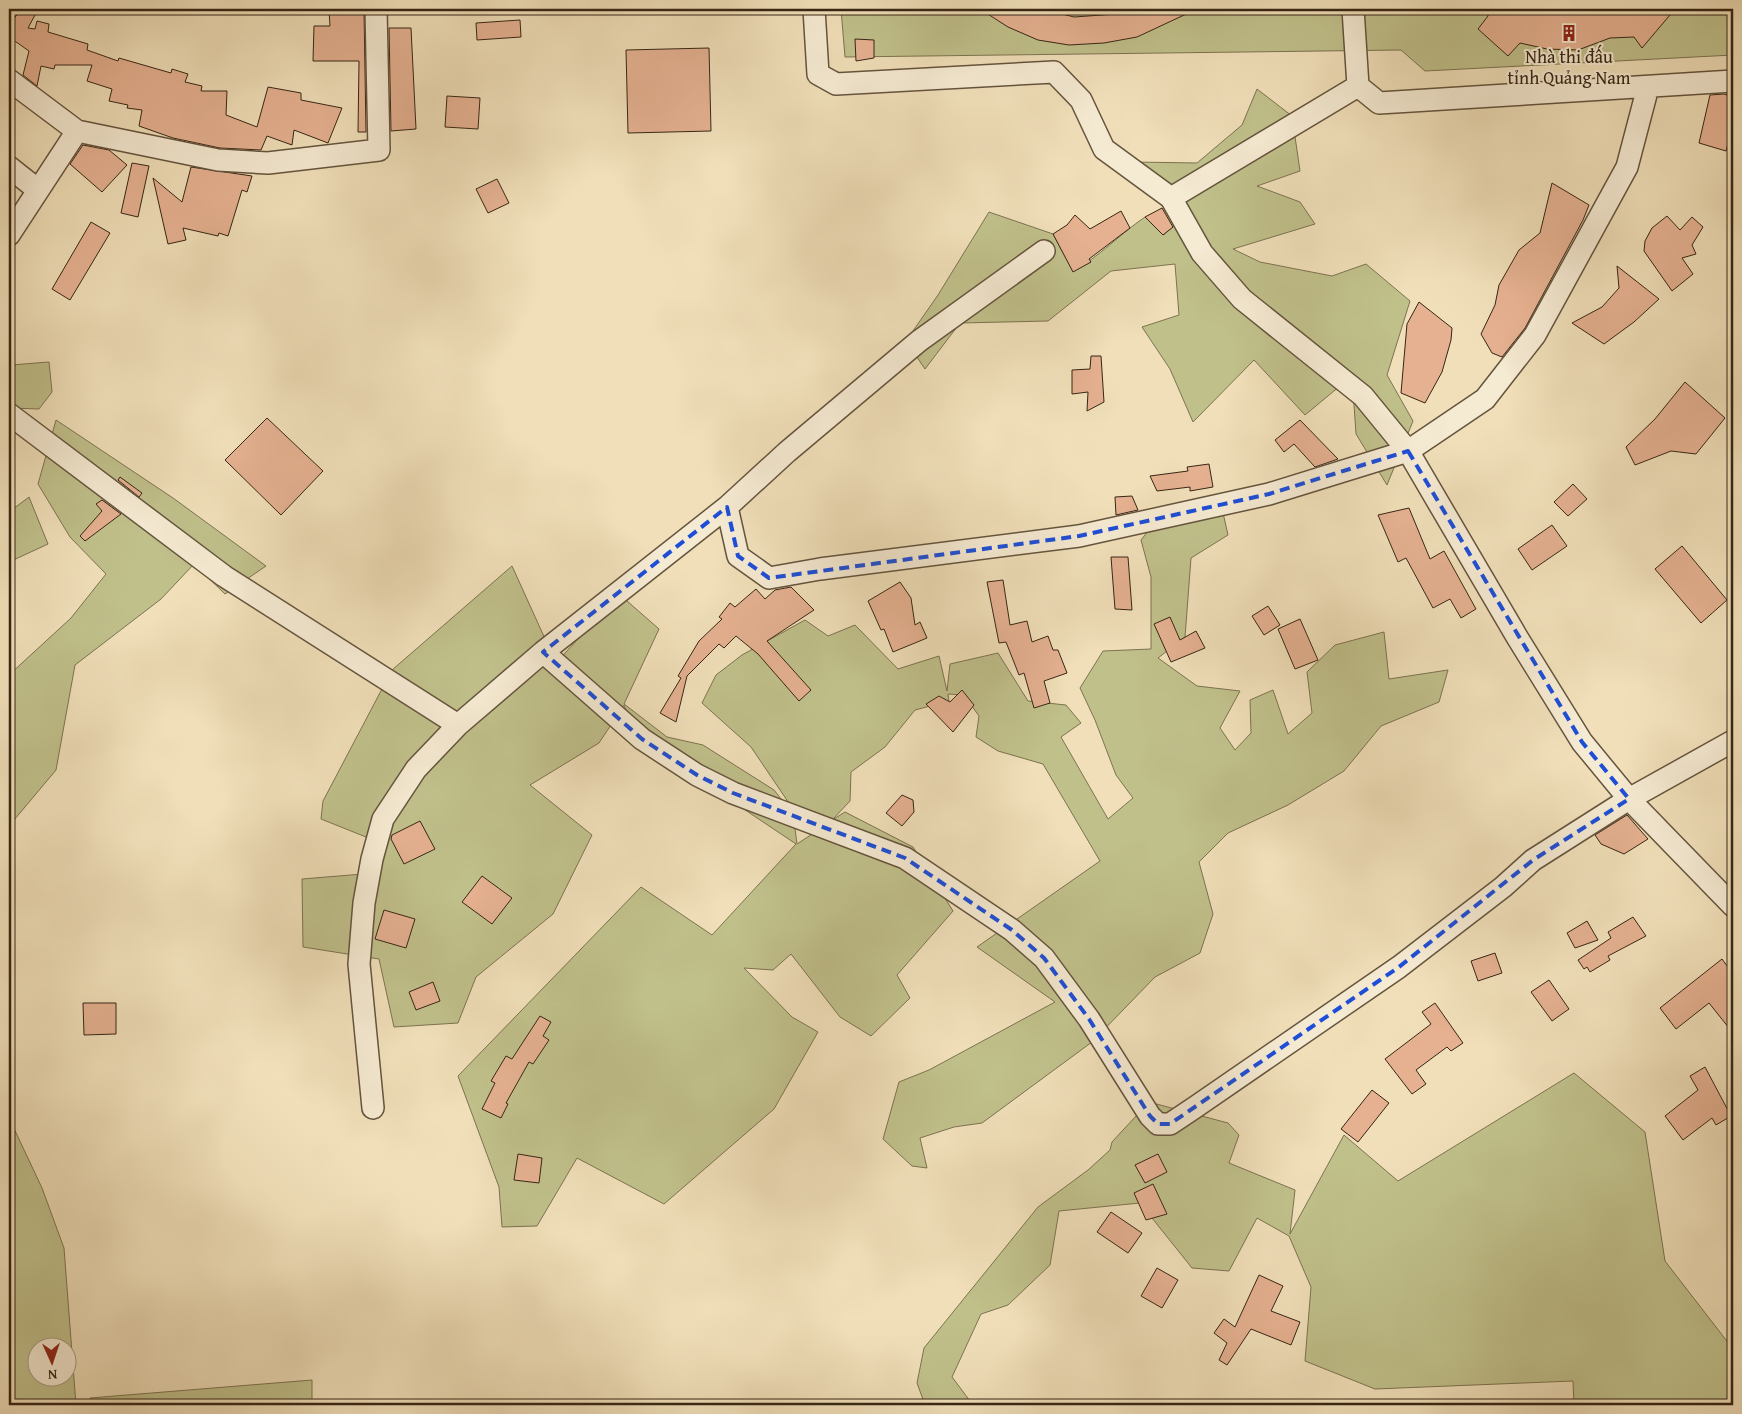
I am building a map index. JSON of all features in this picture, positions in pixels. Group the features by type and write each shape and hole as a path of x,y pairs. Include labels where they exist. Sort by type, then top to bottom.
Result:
{"street":[{"path":"9,80 77,131 218,160 268,163 380,150 376,9"},
{"path":"814,9 818,74 836,84 1054,72 1081,100 1104,149 1171,198 1202,252 1242,300 1363,396 1408,451 1517,637 1582,742 1629,799 1733,906"},
{"path":"1353,9 1358,86 1379,104 1733,81"},
{"path":"1171,198 1358,86"},
{"path":"727,507 738,556 769,578 820,569 1079,536 1269,494 1408,451 1485,400 1535,335 1626,167 1648,87"},
{"path":"9,235 77,131"},
{"path":"9,168 38,190"},
{"path":"373,1108 359,964 364,902 372,859 383,819 416,769 458,725 543,652 727,507 787,452 919,341 1044,251"},
{"path":"9,414 224,576 458,725"},
{"path":"543,652 642,739 697,775 733,794 905,858 1012,930 1044,958 1078,1003 1150,1116 1158,1124 1170,1124 1399,967 1533,860 1629,799 1733,741"}],"highlighted area":[{"path":"1408,451 1582,742 1629,799 1533,860 1399,967 1170,1124 1158,1124 1150,1116 1089,1019 1044,958 1012,930 905,858 733,793 697,775 642,739 543,652 727,507 738,556 769,578 1079,536 1269,494"}],"green space":[{"path":"841,9 1733,9 1733,55 1425,71 1401,50 845,57"},
{"path":"1257,89 1292,116 1300,171 1257,186 1300,202 1315,224 1233,249 1260,262 1332,276 1366,264 1410,301 1387,375 1413,421 1387,485 1356,434 1352,376 1305,415 1254,360 1193,422 1170,369 1142,327 1179,315 1175,264 1111,271 1048,321 960,323 925,369 906,341 938,295 989,212 1053,234 1073,271 1092,259 1145,217 1163,235 1187,215 1134,162 1197,163 1242,125"},
{"path":"49,362 52,392 39,409 9,408 9,363 11,365"},
{"path":"56,420 173,498 266,566 225,594 194,564 161,599 75,665 56,770 9,826 9,675 71,618 106,574 70,537 38,484"},
{"path":"1219,495 1228,535 1191,558 1185,637 1158,658 1197,686 1240,691 1220,728 1235,750 1251,733 1250,700 1273,690 1288,734 1312,713 1307,672 1335,645 1384,632 1389,679 1448,670 1439,702 1381,726 1344,771 1288,805 1228,833 1199,862 1213,914 1200,953 1155,977 1092,1042 982,1123 954,1127 920,1138 927,1168 912,1166 883,1139 899,1082 929,1070 1055,1002 977,947 1100,861 1043,764 998,751 976,737 979,716 964,695 948,694 949,701 915,710 885,747 851,772 850,801 832,820 845,812 913,847 953,911 897,975 910,998 871,1036 840,1017 791,954 773,970 744,968 792,1017 818,1032 774,1109 664,1204 577,1158 537,1226 502,1227 499,1187 458,1076 641,887 712,935 796,844 654,749 632,725 624,705 599,743 530,785 592,835 553,914 476,977 458,1023 394,1027 379,959 303,947 302,879 363,874 371,839 321,819 323,801 392,670 512,566 556,663 619,594 659,629 624,704 667,737 703,745 774,790 793,814 797,844 829,823 799,818 751,747 702,703 716,675 742,655 805,620 828,636 855,625 898,669 939,656 947,691 950,664 998,653 1028,701 1066,705 1081,723 1061,737 1108,819 1133,798 1116,775 1095,720 1080,688 1103,651 1151,649 1151,577 1141,540 1167,507"},
{"path":"29,497 48,544 9,562 9,512"},
{"path":"1574,1073 1645,1132 1665,1261 1733,1349 1733,1405 1574,1405 1573,1381 1375,1389 1305,1361 1311,1287 1289,1236 1257,1218 1229,1271 1192,1268 1140,1203 1059,1211 1050,1265 1008,1305 981,1314 952,1377 973,1405 925,1405 917,1383 924,1348 1038,1207 1088,1170 1110,1150 1112,1142 1149,1102 1228,1123 1239,1135 1229,1163 1295,1190 1290,1234 1344,1135 1398,1181"},
{"path":"9,1118 42,1188 64,1248 71,1336 28,1336 28,1386 75,1386 76,1405 9,1405"},
{"path":"312,1380 312,1405 90,1405 90,1398"}],"building":[{"path":"22,9 35,15 28,28 35,29 37,21 49,24 48,32 88,44 87,50 118,61 119,58 171,73 172,69 188,74 185,82 202,86 201,91 227,91 226,115 257,127 268,87 301,93 301,100 342,108 328,143 294,130 292,145 267,136 261,150 220,148 173,138 139,126 142,110 127,108 128,105 109,101 112,89 87,81 92,65 55,65 54,69 41,66 37,86 23,75 29,51 9,37 9,24"},
{"path":"980,9 1043,9 1074,17 1116,14 1126,9 1197,9 1137,37 1104,43 1069,45 1038,40 1008,27"},
{"name":"Nhà thi đấu tỉnh Quảng Nam","path":"1488,9 1675,9 1642,48 1634,37 1610,38 1578,50 1547,49 1520,43 1508,56 1478,29 1488,16"},
{"path":"329,10 364,10 366,132 358,132 359,61 313,61 314,26 330,26"},
{"path":"520,20 521,37 477,40 476,23"},
{"path":"389,28 411,28 416,129 391,131"},
{"path":"855,39 874,40 874,58 856,61"},
{"path":"709,48 711,131 628,133 626,50"},
{"path":"1724,94 1733,97 1733,126 1726,151 1699,143 1710,95"},
{"path":"447,96 480,98 478,129 445,127"},
{"path":"83,145 109,150 127,165 102,192 70,164"},
{"path":"132,163 149,166 138,217 121,213"},
{"path":"191,167 252,176 247,192 242,190 228,236 219,233 218,236 183,228 186,240 168,244 153,178 182,202"},
{"path":"497,179 509,203 488,213 476,189"},
{"path":"1552,183 1589,205 1583,220 1525,328 1502,357 1492,353 1481,334 1495,305 1499,285 1519,250 1540,233"},
{"path":"1162,208 1173,227 1163,235 1145,217"},
{"path":"1121,211 1130,228 1089,259 1091,262 1073,272 1053,234 1067,225 1075,215 1090,229"},
{"path":"1667,216 1680,230 1692,217 1703,227 1692,245 1696,254 1682,258 1693,274 1672,291 1644,251 1645,241 1652,228"},
{"path":"91,222 110,233 70,300 52,289"},
{"path":"1617,266 1659,299 1634,322 1604,344 1572,323 1602,307 1619,288"},
{"path":"1419,302 1452,328 1451,340 1442,372 1425,403 1401,393 1407,324"},
{"path":"1091,356 1101,356 1104,402 1087,411 1088,392 1072,394 1072,370 1090,369"},
{"path":"1685,382 1725,418 1696,454 1671,451 1635,465 1626,447 1655,419"},
{"path":"267,418 323,471 281,515 225,460"},
{"path":"1300,420 1338,459 1315,467 1294,444 1284,452 1275,440"},
{"path":"1209,464 1213,487 1190,491 1190,487 1157,491 1150,476 1188,471 1187,467"},
{"path":"120,477 142,493 139,497 118,480"},
{"path":"1573,484 1587,499 1568,516 1554,502"},
{"path":"1132,496 1138,510 1116,515 1115,497"},
{"path":"102,500 121,514 85,541 80,536 102,511 96,504"},
{"path":"1409,508 1430,559 1444,551 1476,609 1461,618 1450,599 1433,608 1406,558 1398,562 1378,515"},
{"path":"1552,525 1567,546 1532,570 1518,549"},
{"path":"1682,546 1727,600 1701,623 1655,569"},
{"path":"1111,557 1128,557 1132,610 1115,609"},
{"path":"1003,580 1010,625 1027,621 1032,642 1048,636 1053,650 1058,650 1067,673 1044,681 1050,703 1034,708 1024,673 1019,675 1006,642 999,643 987,582"},
{"path":"900,582 911,598 915,625 920,622 927,638 893,652 884,629 881,630 868,601"},
{"path":"791,587 814,610 767,641 811,690 799,701 758,654 736,636 724,648 719,644 687,676 676,722 660,713 681,678 678,676 699,641 722,619 719,617 730,603 735,607 756,589 765,599 775,590"},
{"path":"1268,606 1280,625 1264,635 1252,616"},
{"path":"1170,617 1180,640 1196,631 1205,648 1171,662 1154,624"},
{"path":"1300,619 1318,660 1295,669 1278,629"},
{"path":"962,690 974,705 953,732 926,704 939,696 950,702"},
{"path":"902,795 913,800 914,812 902,826 886,813"},
{"path":"1627,815 1648,839 1624,854 1601,844 1595,835"},
{"path":"420,821 435,849 404,864 391,839 392,835"},
{"path":"482,876 512,898 492,924 462,902"},
{"path":"384,910 415,919 406,948 375,939"},
{"path":"1633,917 1646,936 1608,956 1610,960 1590,972 1587,967 1584,969 1578,960 1611,938 1608,932"},
{"path":"1587,921 1598,940 1575,948 1567,933"},
{"path":"1495,953 1502,973 1478,981 1471,961"},
{"path":"1722,959 1733,974 1733,1033 1709,1003 1676,1029 1660,1008"},
{"path":"1549,980 1569,1009 1552,1021 1531,992"},
{"path":"433,982 440,1001 416,1010 409,992"},
{"path":"83,1003 116,1003 116,1034 84,1035"},
{"path":"1435,1003 1463,1043 1451,1051 1447,1047 1416,1070 1426,1084 1412,1094 1385,1059 1431,1024 1422,1012"},
{"path":"540,1016 551,1022 543,1036 549,1040 533,1064 529,1062 506,1103 508,1104 501,1118 482,1109 495,1083 491,1081 506,1056 512,1059"},
{"path":"1705,1067 1731,1116 1716,1125 1712,1118 1683,1140 1665,1116 1698,1090 1690,1076"},
{"path":"1372,1090 1389,1103 1358,1142 1341,1129"},
{"path":"518,1154 542,1158 539,1183 514,1180"},
{"path":"1158,1154 1167,1172 1145,1183 1135,1165"},
{"path":"1153,1184 1167,1214 1146,1220 1134,1193"},
{"path":"1111,1212 1142,1233 1128,1253 1097,1232"},
{"path":"1157,1268 1178,1280 1162,1308 1141,1296"},
{"path":"1259,1275 1283,1286 1271,1311 1300,1322 1291,1345 1251,1329 1227,1365 1219,1360 1227,1343 1214,1333 1224,1319 1235,1327"}],"place":[{"name":"Nhà thi đấu tỉnh Quảng Nam","path":"1569,33"}]}
